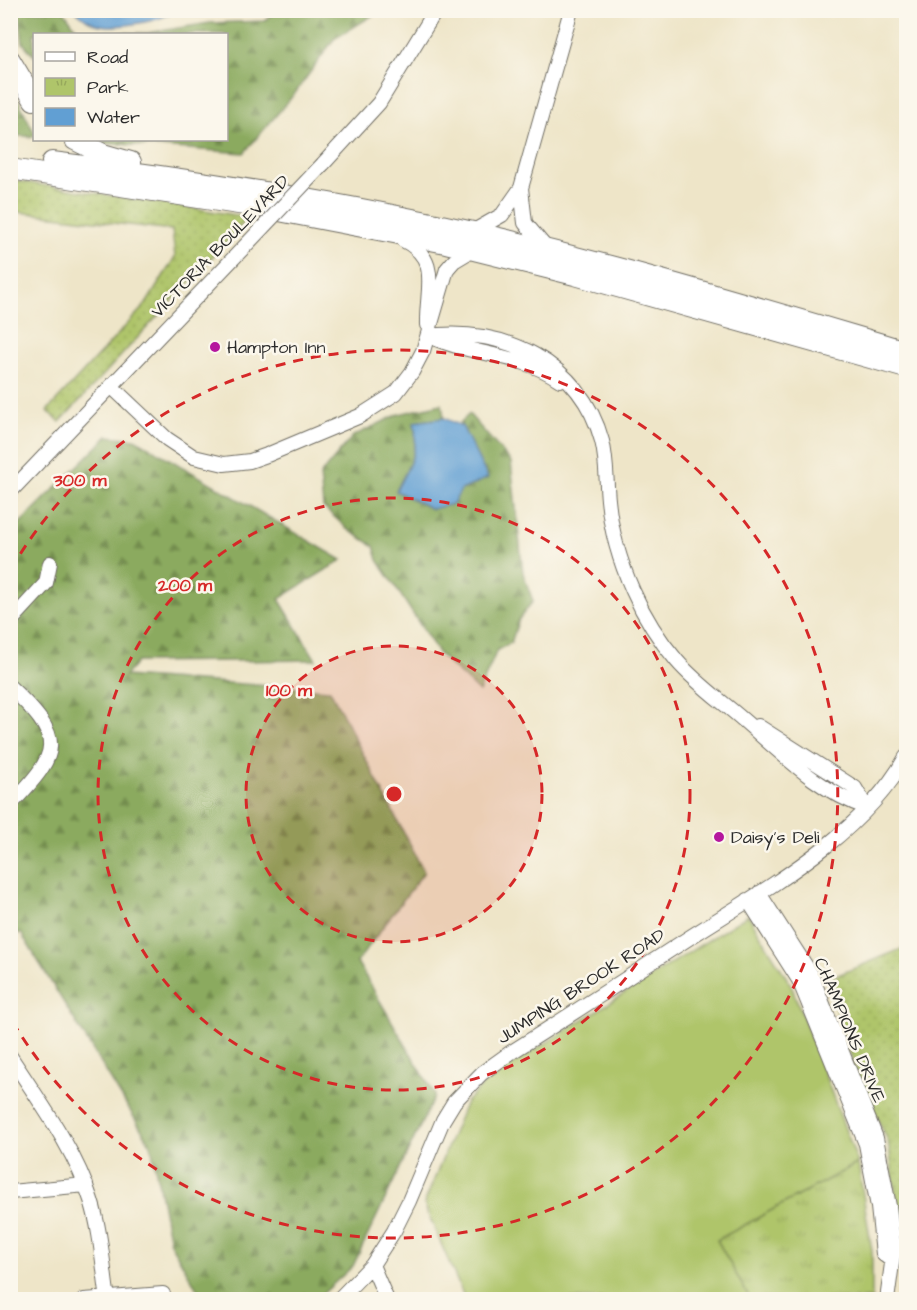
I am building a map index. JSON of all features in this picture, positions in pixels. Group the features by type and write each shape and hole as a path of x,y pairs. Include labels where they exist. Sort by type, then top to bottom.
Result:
{"highway":[{"path":"10,60 33,98"},
{"path":"77,141 103,154 127,161 266,183 906,368"},
{"path":"13,166 173,177 333,204"},
{"path":"13,166 220,200 382,230 547,249 906,351"}],"street":[{"name":"VICTORIA BOULEVARD","path":"10,492 379,104 436,10"},
{"path":"112,387 167,440 188,453 216,463 250,461 360,416 385,402 412,372 428,336 447,269 502,215 521,188 571,10"},
{"path":"521,188 525,224 547,249"},
{"path":"382,230 416,247 427,261 428,336"},
{"path":"428,336 450,346 530,363 575,390 599,431 605,456 608,499 621,562 641,609 677,661 701,686 781,753 846,800 866,807"},
{"path":"10,622 46,583 50,563"},
{"path":"10,687 40,716 50,732 49,760 10,805"},
{"name":"JUMPING BROOK ROAD","path":"338,1299 372,1265 409,1201 443,1120 467,1086 498,1061 812,858 866,807 906,757"},
{"name":"CHAMPIONS DRIVE","path":"754,897 800,969 876,1138 889,1206 894,1249 887,1299"},
{"path":"11,1059 73,1159 86,1185 92,1203 108,1299"},
{"path":"10,1192 86,1185"},
{"path":"372,1265 387,1299"},
{"path":"84,1299 163,1294"}],"green space":[{"path":"19,11 64,11 79,32 147,33 33,33 33,55 23,43"},
{"path":"276,11 380,11 334,39 296,92 244,153 104,143 102,141 228,141 228,33 147,33 210,23 264,21"},
{"path":"11,86 33,130 33,137 11,135"},
{"path":"10,180 249,217 60,422 47,411 146,304 175,257 172,230 11,211"},
{"path":"442,404 444,418 414,422 414,450 409,466 396,491 432,509 461,490 488,478 460,423 469,414 511,462 523,573 533,601 519,619 511,643 497,650 479,692 439,654 378,560 374,546 350,531 323,507 320,475 353,436 399,414"},
{"path":"108,436 135,439 342,560 279,599 316,660 137,662 125,676 330,690 424,872 357,962 435,1095 353,1266 317,1299 203,1299 170,1243 151,1145 21,933 11,935 11,532"},
{"path":"748,915 791,985 858,1163 717,1240 750,1299 465,1299 424,1204 466,1102 489,1079"},
{"path":"906,947 906,1265 888,1141 859,1079 826,980"},
{"path":"858,1163 872,1251 872,1299 750,1299 717,1240"}],"water":[{"path":"76,11 173,11 149,21 107,26 93,23"},
{"path":"444,418 462,426 488,478 461,490 453,504 432,509 396,491 409,466 414,450 414,422"}],"place":[{"name":"Hampton Inn","path":"215,347"},
{"name":"Daisy's Deli","path":"719,837"}]}
